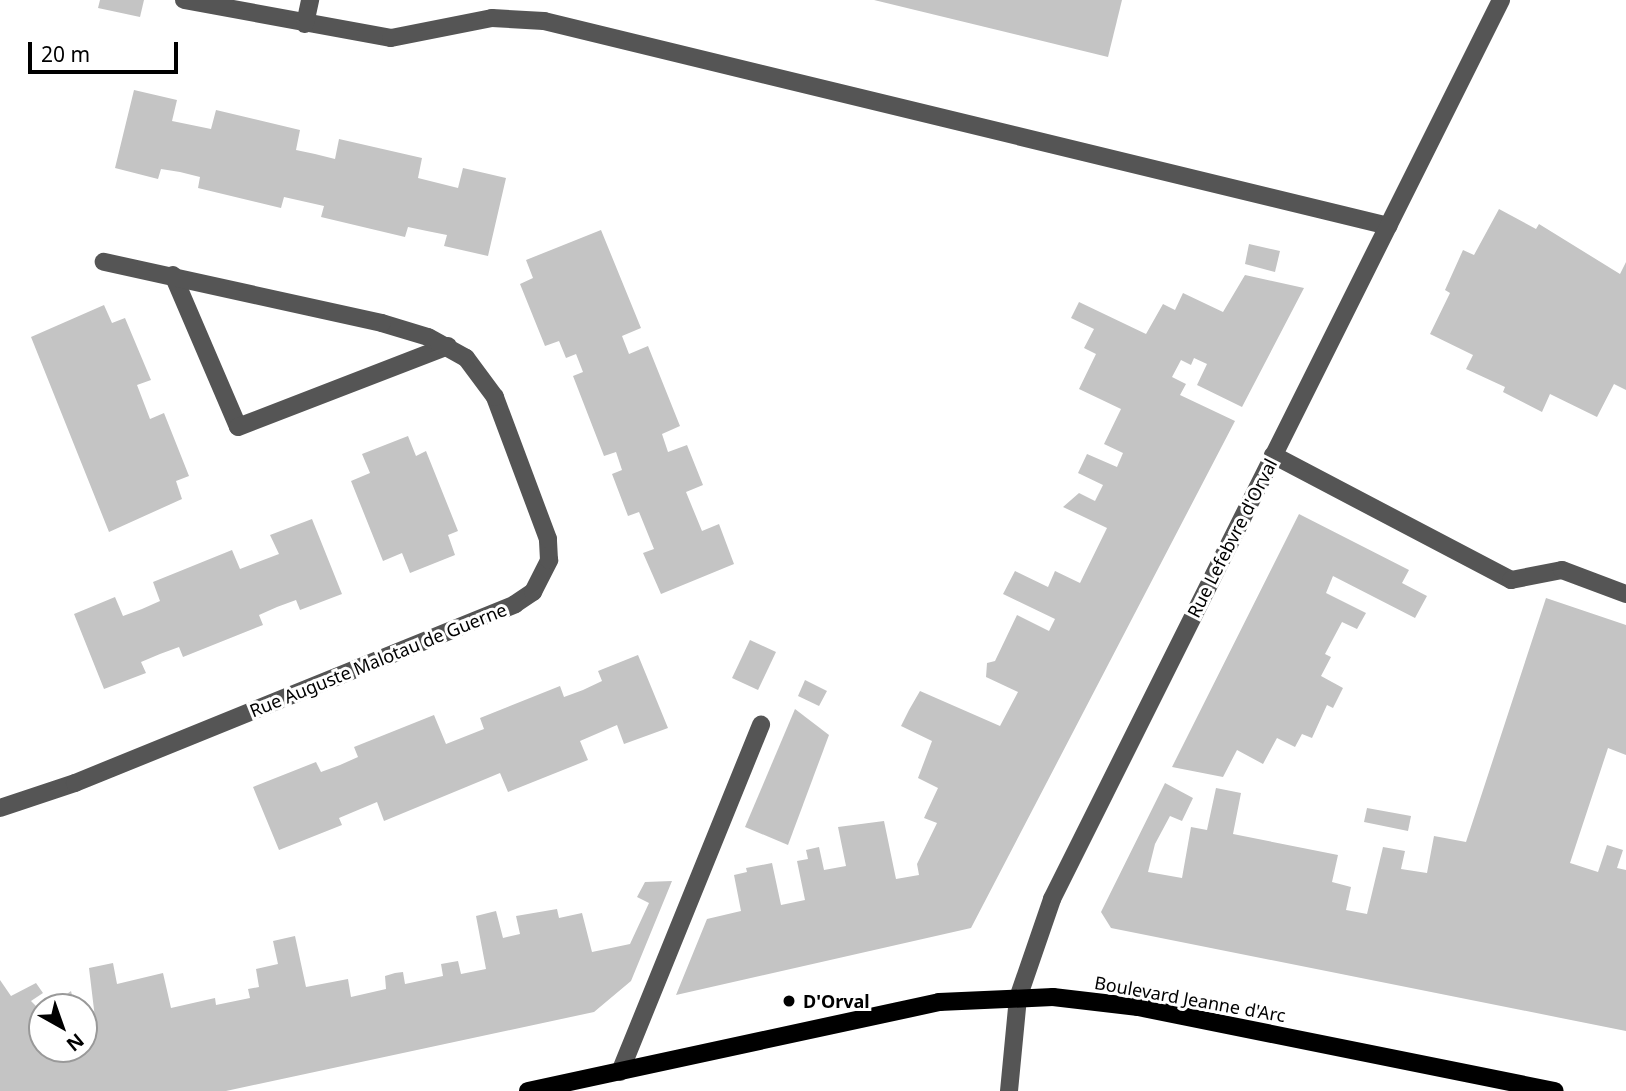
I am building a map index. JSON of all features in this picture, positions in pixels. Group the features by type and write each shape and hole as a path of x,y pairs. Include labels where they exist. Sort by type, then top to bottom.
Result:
{"main road":[{"name":"Boulevard Jeanne d'Arc","path":"528,1091 939,1002 1018,998 1138,1007 1555,1091"}],"street":[{"path":"184,0 391,38 492,18 544,21 1388,226"},
{"path":"305,23 310,0"},
{"name":"Rue Lefebvre d'Orval","path":"1009,1091 1018,998 1052,899 1502,0"},
{"name":"Rue Auguste Malotau de Guerne","path":"0,808 75,783 515,604 533,592 549,560 548,539 495,397 466,358 448,346 382,323 104,262"},
{"path":"173,275 238,427 448,346"},
{"path":"1273,455 1511,580 1562,570 1626,594"},
{"path":"620,1072 761,724"}],"building":[{"path":"100,0 144,0 140,17 98,8"},
{"path":"874,0 1122,0 1108,57"},
{"path":"134,90 177,100 172,121 211,129 216,110 300,130 296,150 335,159 339,139 422,158 418,178 458,188 463,168 506,178 488,256 444,246 447,235 408,227 405,237 321,217 324,206 284,197 281,208 198,188 200,177 180,172 161,169 158,179 115,168"},
{"path":"1499,209 1536,229 1539,224 1620,274 1626,262 1626,390 1614,384 1597,417 1550,394 1542,412 1503,392 1505,387 1466,369 1473,355 1430,334 1450,293 1445,290 1463,250 1474,255"},
{"path":"601,230 641,328 622,336 629,354 648,346 680,426 662,434 668,452 687,445 703,485 686,492 702,531 719,524 734,564 661,594 643,553 654,549 639,512 628,516 612,474 622,470 616,452 604,456 573,376 583,372 576,354 566,358 559,341 545,346 520,284 533,278 526,260"},
{"path":"1249,244 1280,251 1275,272 1245,264"},
{"path":"1245,275 1304,288 1242,407 1197,385 1207,364 1194,358 1191,365 1181,360 1172,377 1186,384 1180,395 1235,421 971,928 676,995 707,919 741,911 734,875 747,872 746,868 772,863 781,905 805,900 797,861 808,859 806,850 819,847 824,870 846,866 838,827 884,821 896,879 919,875 917,864 937,823 924,818 938,788 918,778 932,741 901,726 909,710 920,691 1000,726 1018,692 986,677 987,663 995,661 1017,615 1049,631 1055,619 1003,594 1015,571 1048,587 1055,571 1080,583 1107,528 1063,507 1079,493 1095,501 1103,485 1078,473 1087,454 1117,467 1123,453 1104,444 1121,409 1079,389 1096,354 1084,348 1094,329 1071,318 1079,302 1146,334 1163,304 1175,310 1183,293 1223,312"},
{"path":"104,305 112,323 125,318 151,380 137,385 150,419 164,413 189,476 176,481 182,499 109,532 31,337"},
{"path":"408,436 416,456 426,451 458,531 448,535 455,555 410,573 402,553 383,561 351,481 370,473 362,454"},
{"path":"1299,514 1409,570 1402,583 1427,596 1415,618 1333,576 1326,593 1366,613 1357,629 1342,622 1325,654 1331,657 1321,676 1343,688 1333,708 1327,705 1312,738 1302,734 1295,747 1277,738 1263,764 1237,750 1223,777 1172,767"},
{"path":"312,519 342,594 300,610 296,600 277,607 259,615 263,625 183,657 179,647 160,654 141,662 146,673 104,689 74,614 115,597 123,616 142,609 160,601 153,582 232,550 240,569 279,554 270,535"},
{"path":"1546,598 1626,625 1626,755 1608,748 1570,863 1598,872 1607,845 1623,850 1617,868 1626,870 1626,1031 1111,928 1101,912 1165,783 1193,798 1182,821 1170,816 1155,844 1148,872 1182,878 1191,827 1207,830 1216,788 1241,793 1233,834 1338,855 1332,882 1351,887 1346,910 1367,914 1383,847 1405,851 1401,869 1427,873 1434,836 1466,842"},
{"path":"750,640 776,652 758,690 732,678"},
{"path":"638,655 668,728 624,744 617,725 580,741 588,760 508,792 500,773 384,821 377,802 339,818 342,825 279,850 253,787 316,762 321,772 340,765 358,757 354,747 434,715 446,744 484,729 480,718 560,686 564,697 583,690 602,681 598,671"},
{"path":"805,680 827,691 819,706 798,696"},
{"path":"795,709 829,735 788,845 745,827"},
{"path":"1367,808 1411,816 1408,831 1364,822"},
{"path":"672,881 631,981 594,1012 226,1091 0,1091 0,980 11,996 36,983 43,993 28,993 28,1063 98,1063 98,993 92,993 89,968 113,963 117,984 163,973 171,1008 215,998 216,1005 250,998 248,989 259,987 256,969 278,964 273,941 295,936 306,987 348,979 351,997 386,989 385,976 395,973 403,972 405,984 443,976 441,964 458,961 461,974 486,969 476,916 496,911 503,938 520,934 516,916 557,909 559,918 582,913 592,952 630,944 649,903 637,897 645,882"}],"place":[{"name":"D'Orval","path":"789,1001"}]}
